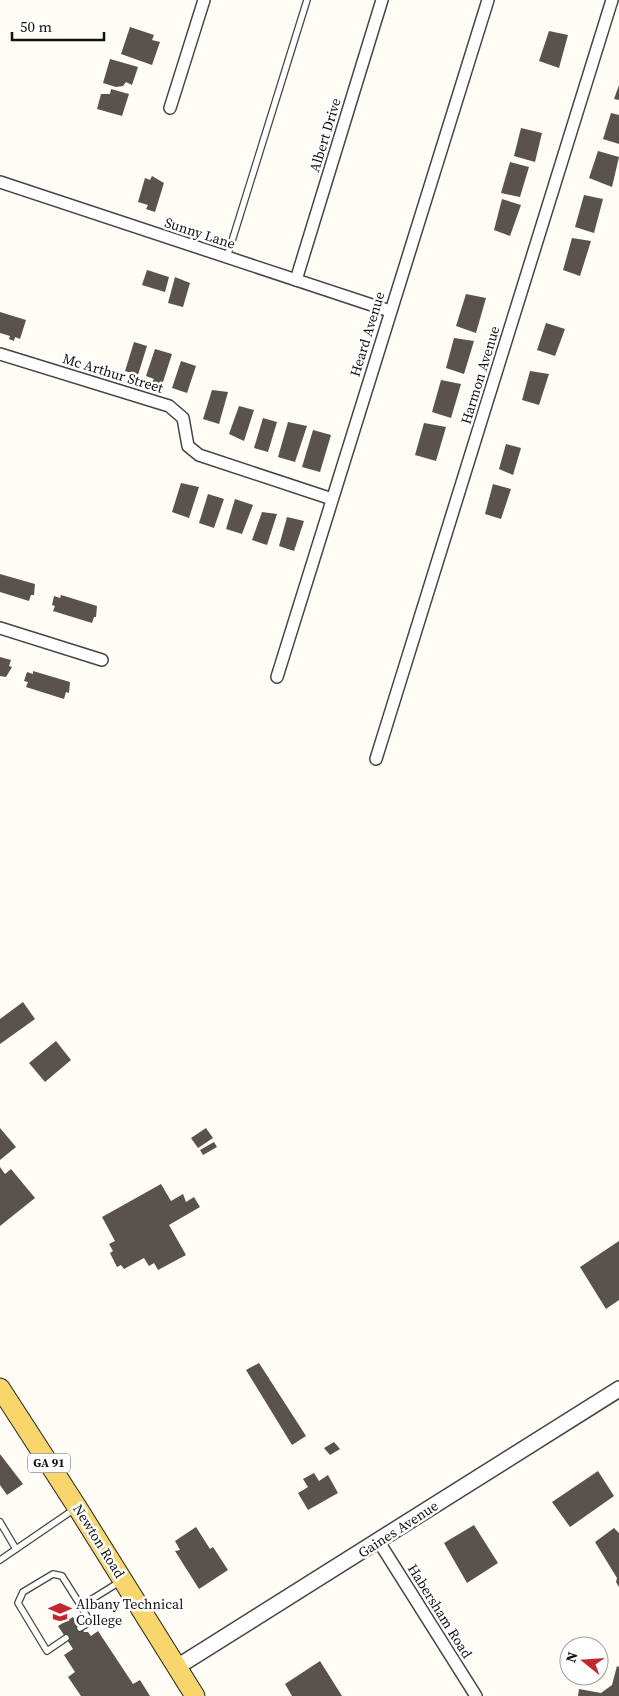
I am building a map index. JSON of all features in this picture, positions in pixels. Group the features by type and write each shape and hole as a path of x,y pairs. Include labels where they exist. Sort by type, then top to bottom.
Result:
{"main road":[{"name":"Newton Road","path":"0,1388 77,1506 195,1696"}],"street":[{"path":"170,108 204,0"},
{"name":"Albert Drive","path":"296,280 382,0"},
{"name":"Heard Avenue","path":"277,677 488,0"},
{"name":"Harmon Avenue","path":"376,759 612,0"},
{"name":"Sunny Lane","path":"0,182 390,311"},
{"name":"Mc Arthur Street","path":"0,354 169,406 183,418 188,446 199,455 332,498"},
{"path":"0,628 102,660"},
{"name":"Gaines Avenue","path":"177,1667 619,1390"},
{"name":"Habersham Road","path":"379,1542 476,1696"}],"lane":[{"path":"227,257 307,0"},
{"path":"0,1560 77,1506"},
{"path":"0,1522 16,1549"},
{"path":"66,1638 47,1651 18,1603 23,1592 53,1574 62,1576 90,1622 80,1628"},
{"path":"80,1606 123,1580"}],"building":[{"path":"130,27 154,35 152,40 160,42 152,65 121,54"},
{"path":"549,31 568,35 559,68 539,61"},
{"path":"110,59 138,67 132,85 126,82 123,86 116,87 103,83"},
{"path":"619,85 619,100 614,99"},
{"path":"111,89 129,94 122,116 97,109 101,94 110,94"},
{"path":"611,113 619,115 619,144 603,139"},
{"path":"521,128 542,133 535,162 514,156"},
{"path":"598,151 619,157 612,187 589,178"},
{"path":"510,162 529,167 520,197 501,193"},
{"path":"152,176 164,183 155,212 146,209 148,205 138,202 145,178 150,180"},
{"path":"584,195 603,199 594,233 575,227"},
{"path":"502,199 521,205 510,236 494,230"},
{"path":"572,238 591,241 580,276 563,270"},
{"path":"147,270 169,277 165,292 142,285"},
{"path":"175,277 190,283 183,307 168,303"},
{"path":"466,294 486,298 476,333 456,326"},
{"path":"0,312 26,320 20,339 15,337 14,341 9,339 10,336 0,333"},
{"path":"546,323 565,329 555,356 537,350"},
{"path":"454,338 474,341 464,374 446,368"},
{"path":"134,342 147,346 138,375 125,371"},
{"path":"155,349 172,354 162,385 152,382 154,379 146,376"},
{"path":"181,361 196,366 187,393 172,388"},
{"path":"530,371 549,374 539,405 522,400"},
{"path":"441,380 461,384 451,418 432,412"},
{"path":"212,390 228,392 219,424 203,419"},
{"path":"239,406 254,410 244,441 229,434"},
{"path":"263,418 277,422 268,452 254,448"},
{"path":"288,422 307,426 295,462 278,457"},
{"path":"424,423 446,427 436,461 415,455"},
{"path":"313,430 331,435 320,472 302,467"},
{"path":"506,444 521,448 513,475 499,469"},
{"path":"181,483 199,487 189,518 172,512"},
{"path":"493,484 511,489 501,519 485,514"},
{"path":"208,494 224,499 214,528 199,523"},
{"path":"235,499 253,505 242,534 226,529"},
{"path":"262,512 277,514 267,545 252,540"},
{"path":"287,517 304,521 294,551 279,546"},
{"path":"0,574 35,584 34,595 31,595 29,601 0,592"},
{"path":"61,595 97,606 96,617 94,617 92,623 53,611 55,606 52,605 54,596 60,598"},
{"path":"0,657 11,660 9,666 12,667 6,677 0,676"},
{"path":"33,671 70,682 69,693 66,692 64,699 26,687 28,682 24,681 27,672 33,674"},
{"path":"23,1002 35,1019 0,1044 0,1019"},
{"path":"56,1041 71,1060 45,1082 29,1063"},
{"path":"0,1128 16,1147 0,1160"},
{"path":"206,1128 213,1138 198,1148 191,1138"},
{"path":"214,1142 217,1147 203,1155 200,1150"},
{"path":"0,1167 5,1174 11,1169 35,1198 0,1226"},
{"path":"161,1184 171,1201 183,1194 186,1202 194,1197 200,1207 169,1225 186,1255 158,1270 154,1263 149,1266 144,1258 124,1269 121,1265 117,1267 110,1253 113,1251 109,1244 115,1241 102,1217"},
{"path":"619,1241 619,1300 606,1309 580,1267"},
{"path":"259,1363 306,1436 292,1445 246,1370"},
{"path":"334,1442 340,1449 330,1455 324,1448"},
{"path":"0,1454 23,1484 7,1495 0,1485"},
{"path":"598,1471 614,1496 570,1527 552,1502"},
{"path":"314,1473 319,1481 328,1475 338,1493 308,1510 298,1493 308,1487 303,1479"},
{"path":"474,1525 498,1563 467,1583 444,1543"},
{"path":"196,1527 210,1549 213,1547 228,1570 199,1589 175,1551 180,1550 175,1541"},
{"path":"614,1528 619,1533 619,1587 616,1582 617,1578 595,1542"},
{"path":"73,1617 84,1632 88,1632 91,1636 98,1631 133,1684 140,1680 150,1696 81,1696 68,1677 75,1672 64,1655 73,1649 58,1626"},
{"path":"320,1661 342,1696 292,1696 285,1684"},
{"path":"617,1666 619,1667 619,1696 578,1696 579,1689 601,1693 612,1685"}],"place":[{"name":"Albany Technical College","path":"60,1612"}]}
